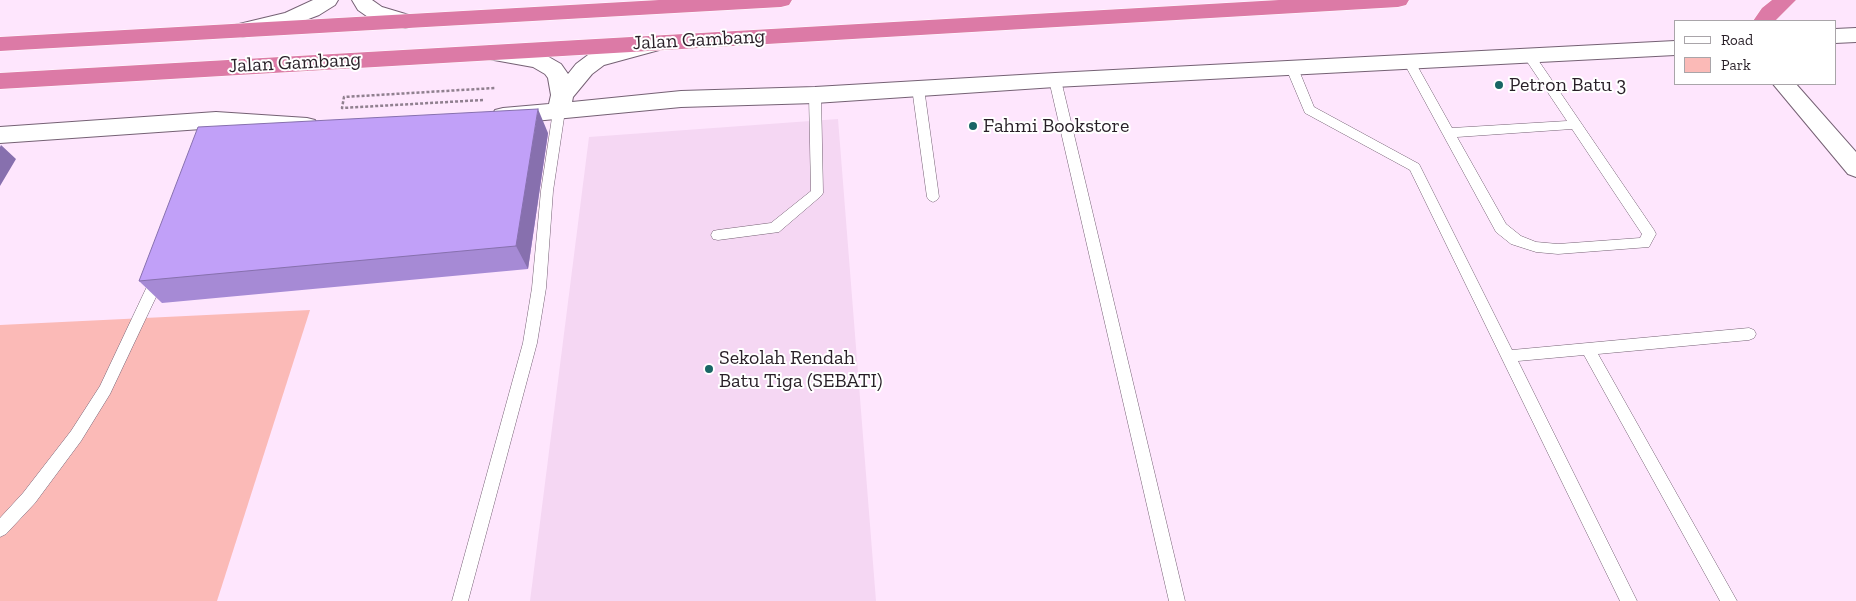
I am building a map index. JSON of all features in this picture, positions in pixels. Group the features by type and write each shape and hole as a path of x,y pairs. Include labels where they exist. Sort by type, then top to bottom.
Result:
{"highway":[{"name":"Jalan Gambang","path":"0,44 781,0"},
{"name":"Jalan Gambang","path":"0,81 1398,0"},
{"path":"1765,20 1785,0"}],"street":[{"path":"242,30 291,18 312,10 328,0"},
{"path":"362,0 365,5 375,12 405,21"},
{"path":"1836,36 1856,35"},
{"path":"561,103 584,69 596,60 616,53 664,42"},
{"path":"498,116 561,103 815,95 1055,80 1530,57 1674,48"},
{"path":"487,52 539,60 553,69 559,78 561,103"},
{"path":"1785,85 1856,168"},
{"path":"0,135 213,129 248,121 300,126 330,126"}],"lane":[{"path":"1410,63 1501,228 1516,240 1536,247 1558,250 1644,243 1649,234 1530,57"},
{"path":"1292,68 1310,110 1415,167 1629,601"},
{"path":"1055,80 1177,601"},
{"path":"918,88 934,197"},
{"path":"718,235 774,228 817,193 815,95"},
{"path":"460,601 530,343 539,288 547,190 561,103"},
{"path":"1448,133 1575,125"},
{"path":"0,530 29,498 76,436 105,390 154,289 163,263"},
{"path":"1508,356 1750,334"},
{"path":"1588,348 1729,601"}],"path":[{"path":"495,88 344,97 342,108 498,116"}],"shaded area":[{"name":"Sekolah Rendah Batu Tiga (SEBATI)","path":"838,119 876,601 530,601 589,137"}],"green space":[{"path":"310,310 217,601 0,601 0,325"}],"building":[{"path":"538,109 516,246 139,281 198,127"}],"place":[{"name":"Petron Batu 3","path":"1499,85"},
{"name":"Fahmi Bookstore","path":"973,126"},
{"name":"Sekolah Rendah Batu Tiga (SEBATI)","path":"709,369"}]}
